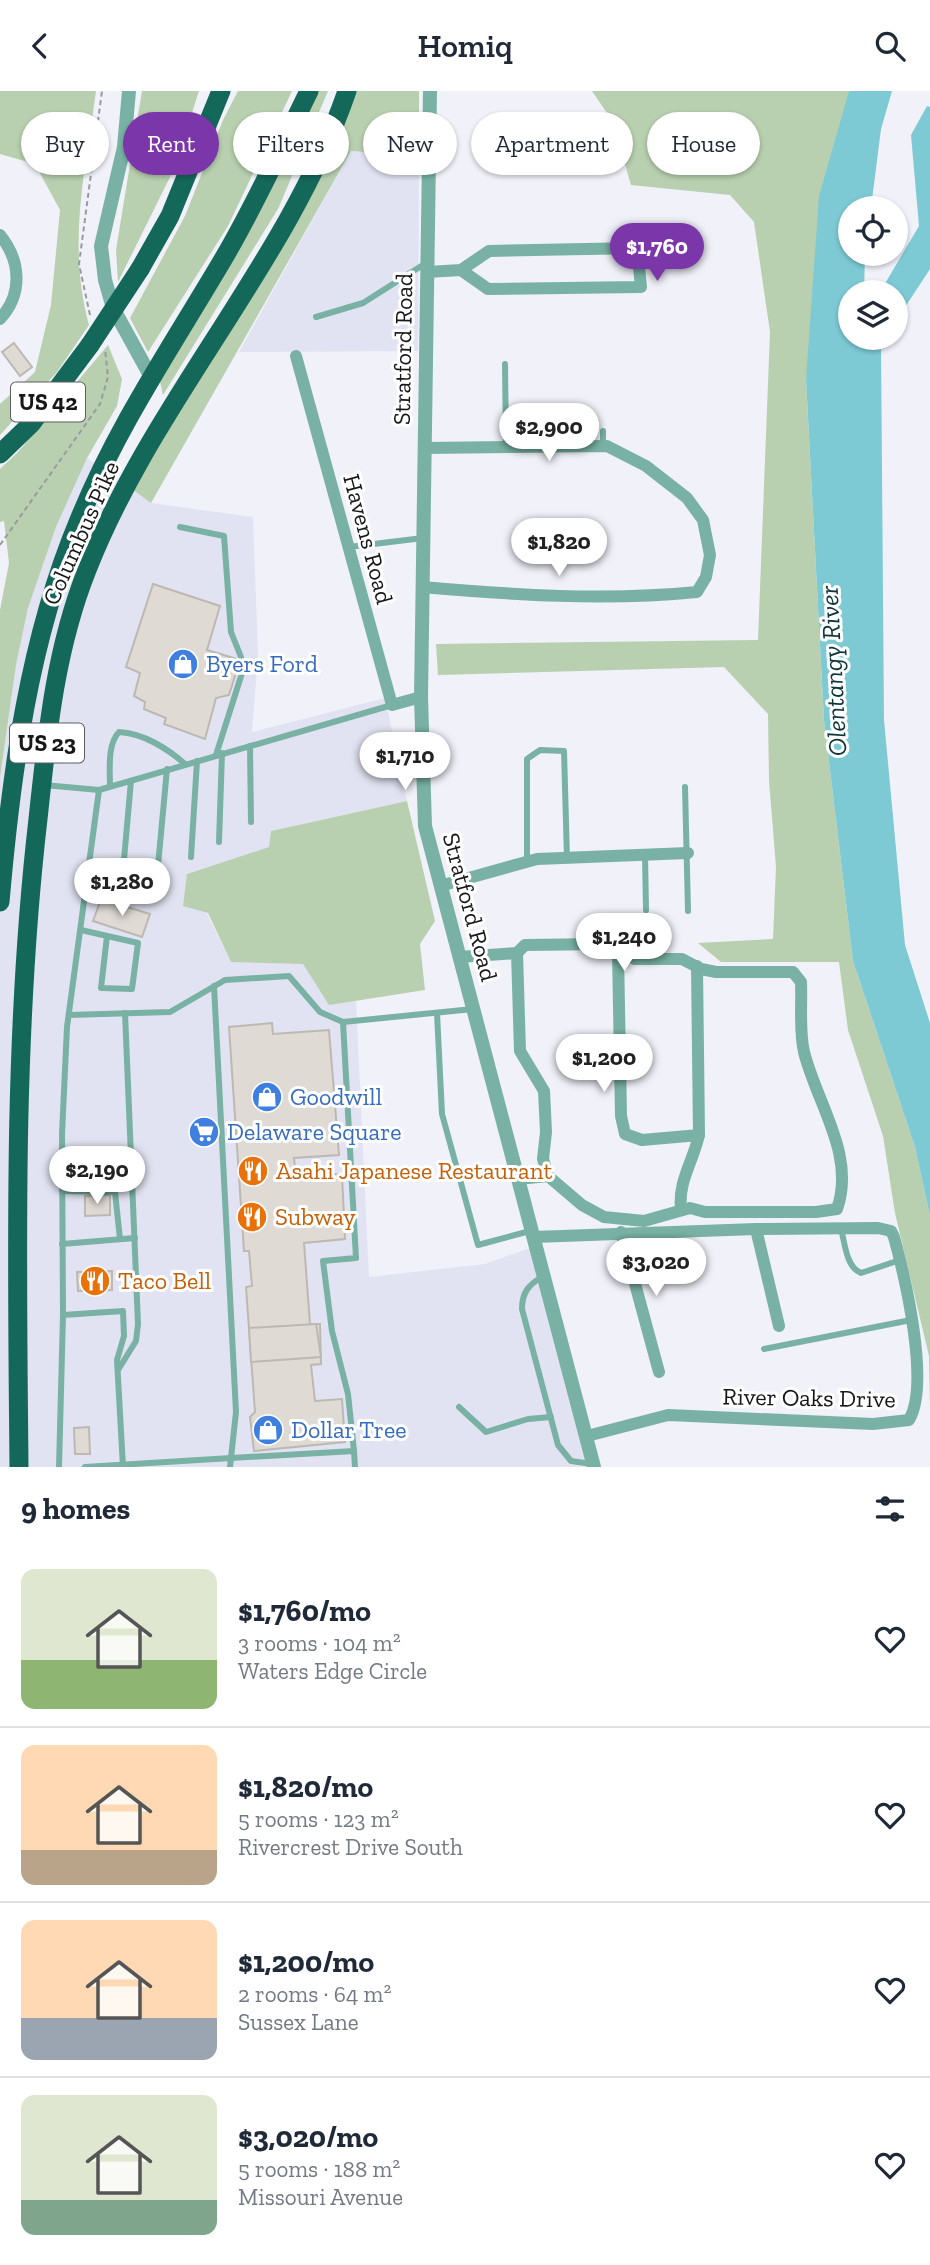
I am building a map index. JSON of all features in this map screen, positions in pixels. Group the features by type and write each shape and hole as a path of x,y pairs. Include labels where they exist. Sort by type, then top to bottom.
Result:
{"highway":[{"name":"US 42","path":"0,454 31,424 96,342 170,216 220,91"},
{"name":"Columbus Pike","path":"0,902 19,749 49,604 79,518 110,452 151,377 225,256 309,91"},
{"name":"Columbus Pike","path":"19,1467 17,1165 22,1012 41,785 64,636 88,568 149,444 293,208 347,91"},
{"path":"149,444 157,406 151,377"}],"street":[{"path":"129,91 124,147 101,246 105,280 113,308 151,377"},
{"name":"Stratford Road","path":"430,91 421,698 425,825 594,1466"},
{"path":"0,319 16,292 17,277 15,260 1,237"},
{"path":"427,267 461,271 488,289 641,287 636,248 489,251 461,271"},
{"name":"Havens Road","path":"296,356 392,705"},
{"path":"422,587 485,593 602,596 654,596 697,592 706,577 710,555 703,520 674,487 646,466 603,446 506,449 424,447"},
{"path":"392,705 421,698"},
{"path":"440,886 527,862 688,853"},
{"path":"459,957 517,953 525,945 604,944 635,959 682,959 716,972 793,972 801,982 804,1051 837,1140 842,1196 837,1209 757,1212 681,1209 661,1218 624,1221 604,1217 575,1199 548,1176 543,1159 546,1132 544,1091 520,1051 517,953"},
{"path":"618,951 621,1116 625,1134 642,1140 699,1135"},
{"path":"681,1209 681,1183 695,1152 699,1135 697,966"},
{"path":"518,1179 548,1176"},
{"path":"533,1234 840,1227"},
{"name":"River Oaks Drive","path":"587,1436 668,1415 873,1425 909,1420 922,1403 922,1344 891,1231 840,1227"},
{"path":"756,1229 779,1325"},
{"path":"621,1233 659,1372"}],"lane":[{"path":"316,317 363,303 427,267"},
{"path":"505,364 506,449"},
{"path":"603,431 603,446"},
{"path":"180,527 224,536 231,632 243,670 219,754 219,842"},
{"path":"349,547 423,538"},
{"path":"41,785 99,790 392,705"},
{"path":"110,786 111,751 114,738 119,732 170,751 184,764"},
{"path":"250,745 251,822"},
{"path":"527,862 527,759 540,750 565,751 566,858"},
{"path":"191,857 197,761"},
{"path":"156,887 167,769"},
{"path":"122,882 131,781"},
{"path":"685,787 688,912"},
{"path":"60,1467 62,1191 69,1015 99,790"},
{"path":"645,855 646,910"},
{"path":"81,930 138,943 132,989 101,988 107,936"},
{"path":"69,1015 170,1012 225,980 289,976 320,1012 343,1022 473,1009"},
{"path":"214,986 236,1412 230,1467"},
{"path":"117,1371 136,1341 138,1324 125,1013"},
{"path":"437,1013 442,1114 478,1245 533,1234"},
{"path":"343,1022 356,1258 323,1261 332,1331 348,1394 355,1467"},
{"path":"62,1191 115,1192 120,1239"},
{"path":"840,1227 851,1266 856,1272 861,1273 900,1260"},
{"path":"62,1244 135,1238"},
{"path":"544,1276 527,1289 522,1297 522,1309 563,1454 571,1461 594,1466"},
{"path":"63,1315 123,1311 124,1336 117,1360 117,1371 123,1466"},
{"path":"764,1349 917,1319"},
{"path":"459,1406 486,1432 528,1419 551,1417"},
{"path":"85,1467 354,1451"}],"path":[{"path":"91,316 86,304 79,264 102,91"},
{"path":"0,545 100,404 108,377 106,352 96,342"}],"shaded area":[{"path":"351,151 363,152 363,175 419,175 418,351 239,352 338,175 349,175"},
{"path":"87,458 151,503 253,517 258,656 252,732 385,698 407,801 271,831 269,847 187,874 231,962 303,964 329,1004 356,1001 369,1277 485,1264 530,1248 588,1467 0,1467 0,778 16,665 28,608 56,527"}],"green space":[{"path":"0,91 96,91 93,112 21,112 21,160 0,154"},
{"path":"142,91 199,91 192,112 139,112"},
{"path":"238,91 292,91 282,112 233,112 233,175 252,175 228,226 148,352 130,318 185,216 201,175 219,175 219,130"},
{"path":"315,91 328,91 319,112 304,112"},
{"path":"352,91 419,91 419,112 363,112 363,152 351,151 349,155 349,112 340,112"},
{"path":"592,91 849,91 806,379 824,720 853,961 915,1147 930,1216 930,1408 929,1356 895,1213 883,1136 848,1030 839,962 721,962 698,943 773,939 776,867 769,781 768,714 724,667 438,675 436,644 758,640 770,332 754,222 730,195 631,185 628,175 633,175 633,112 606,112"},
{"path":"41,175 84,175 79,266 89,325 57,372 0,435 0,404 35,372 51,305 60,210"},
{"path":"128,175 171,175 118,282 116,250"},
{"path":"269,175 292,175 278,209 163,395 159,377"},
{"path":"306,175 337,175 151,503 133,490"},
{"path":"108,345 122,379 117,406 87,458 56,527 28,608 16,665 0,778 0,610 9,563 4,521 0,522 0,469 18,452"},
{"path":"407,801 435,921 420,944 425,990 329,1005 303,964 231,962 208,913 183,906 187,874 269,847 271,831"}],"water":[{"name":"Olentangy River","path":"849,91 892,91 881,129 873,196 838,196 838,266 865,266 864,280 838,280 838,350 881,350 884,720 905,945 930,1023 930,1216 915,1147 853,961 824,720 806,379 819,196"},
{"path":"927,106 930,107 930,269 908,303 908,280 887,280 895,266 908,266 908,245 919,226 911,135"}],"building":[{"path":"14,343 32,367 20,376 2,352"},
{"name":"Byers Ford","path":"153,584 220,606 207,650 240,660 229,695 216,698 205,739 164,724 166,718 144,709 145,702 134,696 140,673 126,667"},
{"path":"101,899 150,914 142,937 93,921"},
{"path":"272,1023 273,1034 329,1030 339,1155 294,1158 296,1176 342,1174 345,1239 304,1243 310,1324 320,1324 321,1364 311,1365 315,1401 342,1399 345,1442 254,1451 250,1417 255,1412 246,1287 252,1286 249,1251 244,1251 229,1027"},
{"path":"110,1195 110,1215 85,1216 85,1196"},
{"name":"Taco Bell","path":"112,1271 112,1290 78,1291 77,1272"},
{"path":"316,1324 321,1357 251,1362 249,1328"},
{"path":"89,1427 90,1454 75,1454 74,1428"}],"place":[{"name":"Byers Ford","path":"183,664"},
{"name":"Goodwill","path":"267,1097"},
{"name":"Delaware Square","path":"204,1132"},
{"name":"Asahi Japanese Restaurant","path":"253,1171"},
{"name":"Subway","path":"252,1217"},
{"name":"Taco Bell","path":"95,1281"},
{"name":"Dollar Tree","path":"268,1430"}]}
